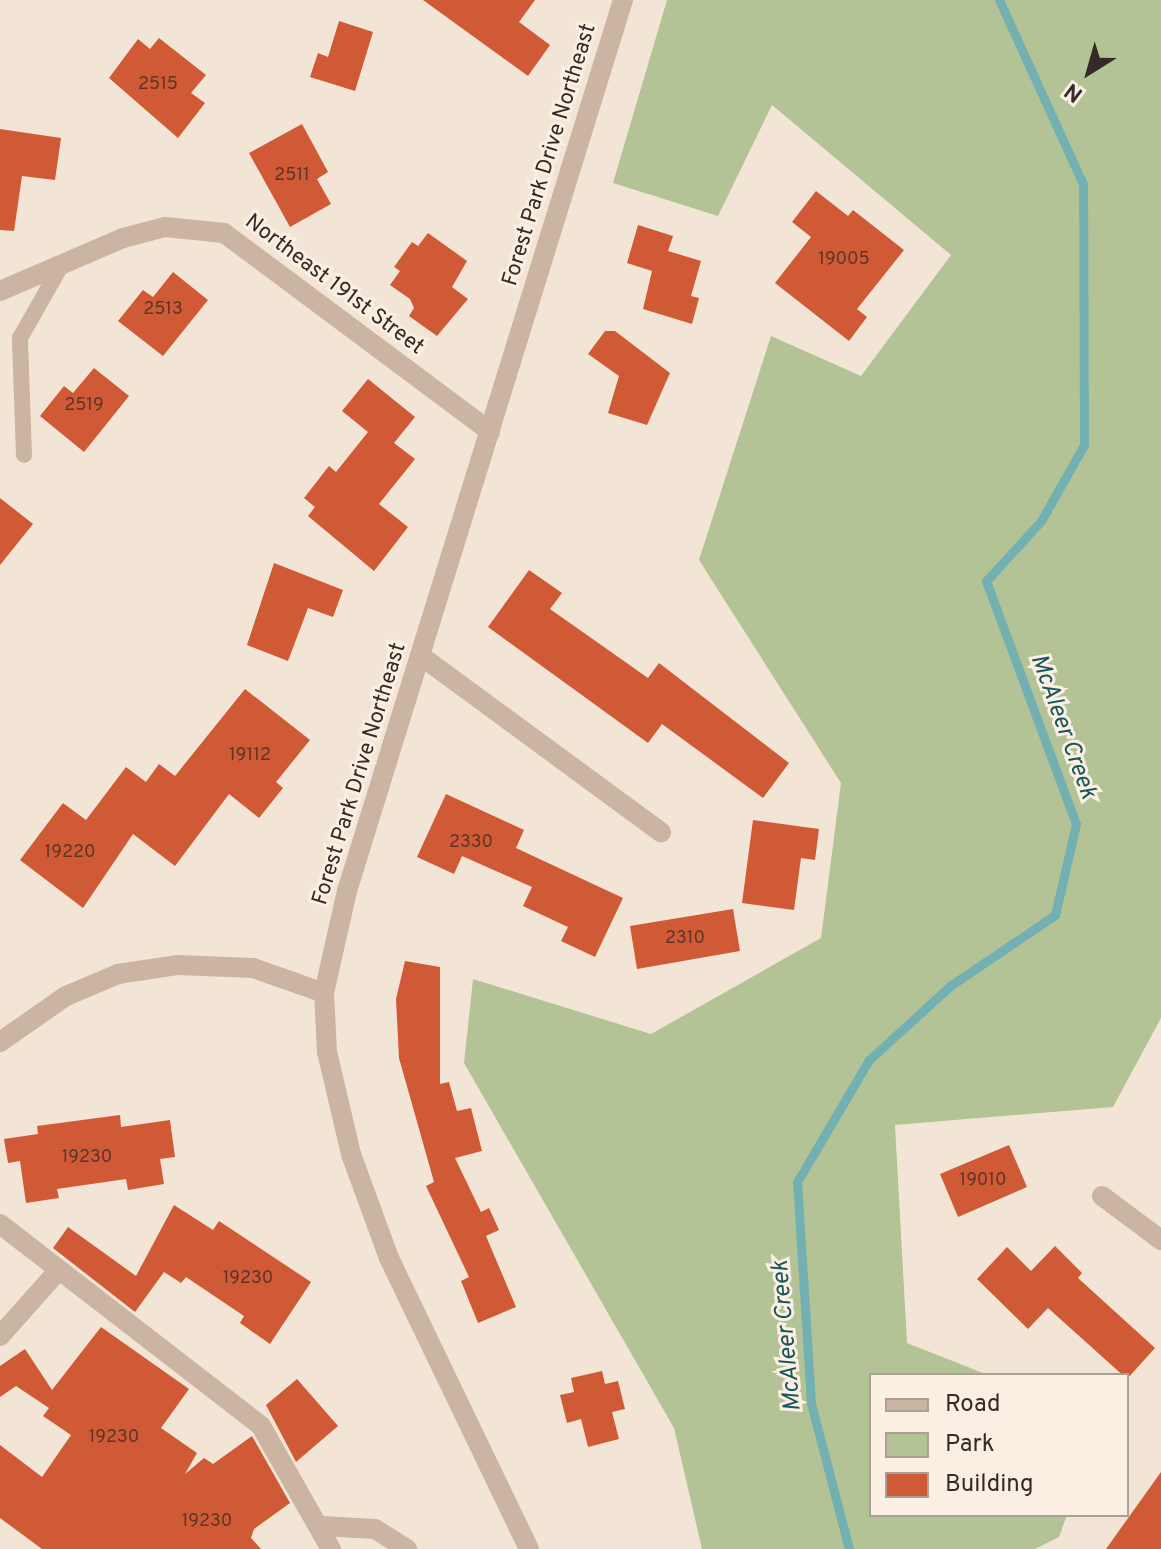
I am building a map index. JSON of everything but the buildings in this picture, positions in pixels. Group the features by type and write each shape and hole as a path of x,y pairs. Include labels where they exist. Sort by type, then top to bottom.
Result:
{"street":[{"name":"Forest Park Drive Northeast","path":"529,1549 389,1258 348,1139 327,1052 324,993 347,891 623,0"},
{"name":"Northeast 191st Street","path":"0,291 62,264 165,227 224,233 490,431"},
{"path":"421,656 661,832"},
{"path":"0,1042 66,996 118,974 178,965 253,968 324,993"},
{"path":"1102,1196 1161,1240"},
{"path":"0,1224 261,1426 321,1526 331,1549"},
{"path":"0,1336 58,1271"},
{"path":"321,1526 375,1529 407,1549"}],"lane":[{"path":"24,455 20,338 62,264"}],"green space":[{"path":"667,0 1161,0 1161,1018 1113,1107 895,1125 907,1343 983,1373 869,1373 869,1517 1066,1517 1059,1537 1035,1549 702,1549 674,1428 464,1063 473,979 651,1034 821,938 841,783 699,560 771,336 861,376 951,255 772,105 718,216 613,183"}],"waterway":[{"name":"McAleer Creek","path":"849,1549 811,1403 797,1182 869,1060 950,986 1055,915 1076,824 986,581 1041,521 1084,445 1083,184 999,0"}]}
